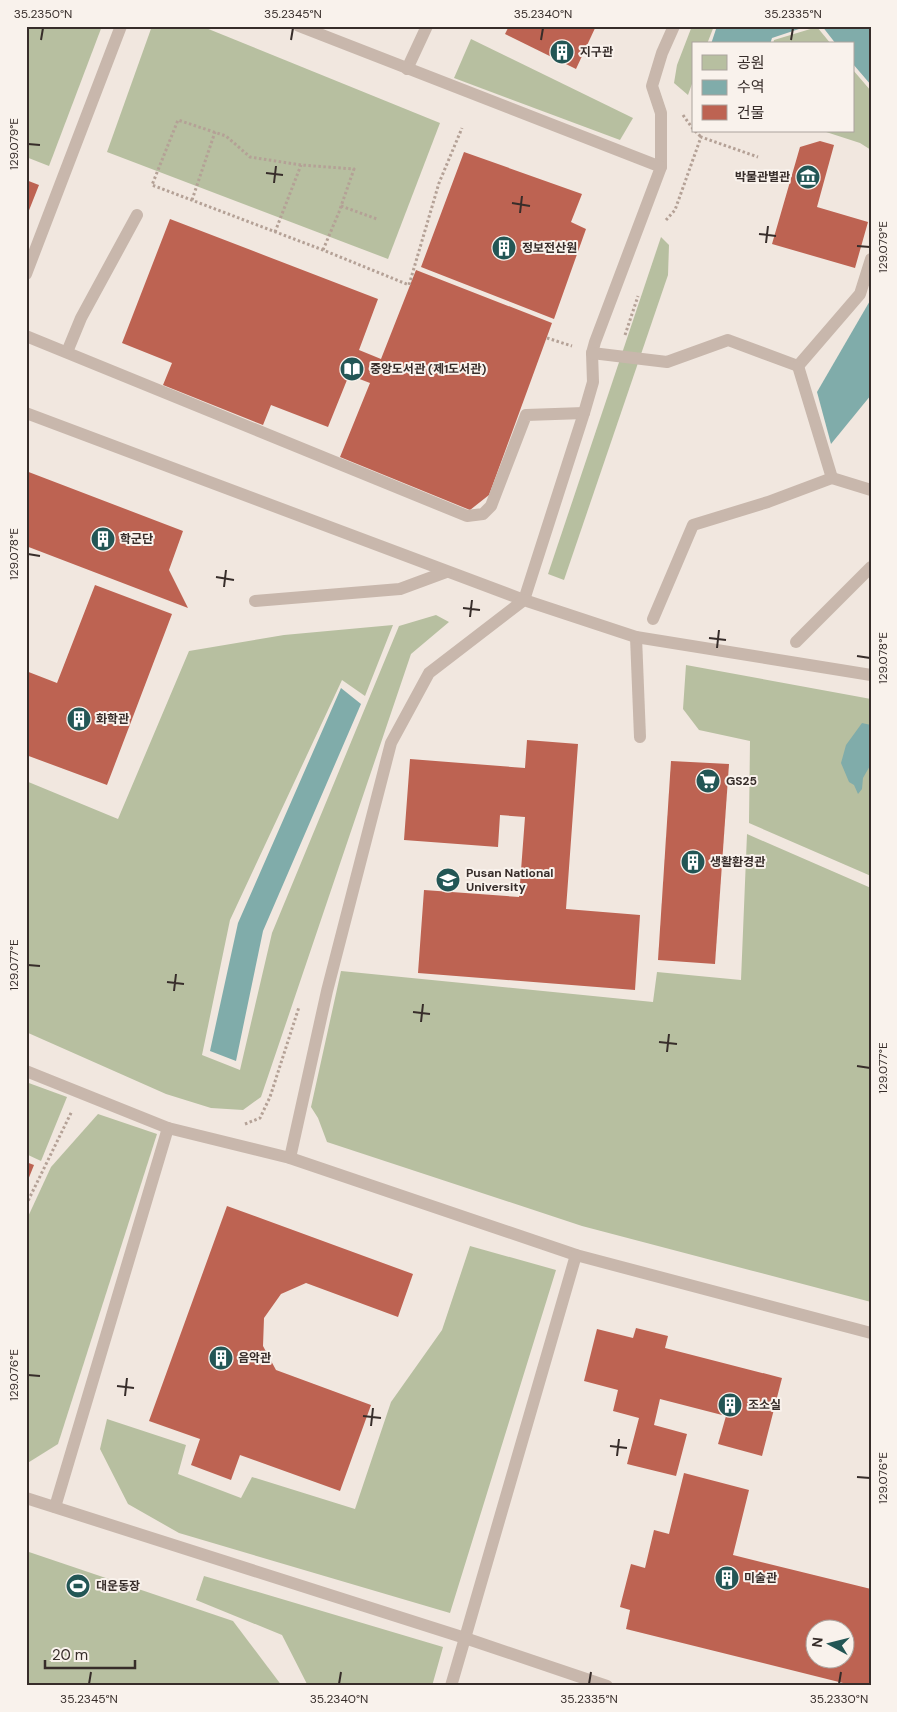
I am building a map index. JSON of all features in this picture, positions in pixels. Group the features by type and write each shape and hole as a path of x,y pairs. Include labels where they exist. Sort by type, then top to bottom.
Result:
{"street":[{"path":"26,274 121,26"},
{"path":"299,26 406,70 661,167"},
{"path":"406,70 427,26"},
{"path":"290,1158 327,992 391,743 430,673 524,600 593,382 592,353 595,342 661,167 661,113 652,86 662,53 674,26"},
{"path":"67,352 81,318 137,215"},
{"path":"798,366 860,294 871,259"},
{"path":"26,336 467,516 483,514 491,506 526,415 584,413"},
{"path":"592,353 617,358 667,362 728,340 798,366"},
{"path":"798,366 832,478"},
{"path":"26,413 446,572 636,637 871,675"},
{"path":"653,619 693,525 768,502 832,478 871,490"},
{"path":"796,642 871,567"},
{"path":"255,601 400,589 446,572"},
{"path":"636,637 640,737"},
{"path":"26,1071 168,1128 290,1158 576,1255 871,1332"},
{"path":"55,1507 168,1128"},
{"path":"451,1686 576,1255"},
{"path":"26,1498 466,1638 607,1686"}],"path":[{"path":"323,250 354,169 301,165 250,156 226,136 178,120 152,186 323,250 409,285 439,183 462,128"},
{"path":"192,200 215,132"},
{"path":"696,132 701,137 758,157"},
{"path":"663,223 675,210 701,137"},
{"path":"275,232 301,165"},
{"path":"341,206 377,219"},
{"path":"617,358 639,294"},
{"path":"237,1124 244,1124 260,1118 270,1097 300,1004"},
{"path":"26,1205 81,1093"}],"green space":[{"path":"26,26 102,26 49,166 26,157"},
{"path":"152,26 201,26 440,123 388,259 107,152"},
{"path":"692,26 714,26 708,42 692,42 692,84 688,95 674,83 677,65"},
{"path":"817,27 829,42 774,42 774,40"},
{"path":"471,39 633,118 620,140 454,78"},
{"path":"854,71 871,91 871,150 860,143 826,132 854,132"},
{"path":"661,237 669,245 668,275 564,580 548,574"},
{"path":"436,615 449,622 411,654 261,1097 243,1110 211,1108 166,1094 26,1032 26,781 118,819 189,651 284,635 393,625 365,696 342,680 230,920 202,1055 240,1070 272,933 399,626"},
{"path":"686,665 871,699 871,876 749,823 750,741 699,730 683,709"},
{"path":"747,834 871,888 871,1302 582,1226 327,1142 318,1118 311,1107 341,971 653,1002 657,972 741,980"},
{"path":"26,1082 67,1097 41,1161 26,1154"},
{"path":"98,1114 157,1134 58,1444 26,1464 26,1221 51,1167"},
{"path":"470,1246 556,1270 450,1613 179,1533 128,1504 100,1449 107,1419 186,1445 178,1474 241,1498 252,1477 355,1509 391,1402 442,1330"},
{"name":"대운동장","path":"26,1551 233,1621 282,1686 26,1686"},
{"path":"204,1576 443,1647 432,1686 308,1686 282,1635 196,1600"}],"water":[{"path":"717,26 808,26 772,38 771,42 712,42"},
{"path":"822,26 871,26 871,85 854,65 854,42 834,42"},
{"path":"871,299 871,395 831,444 817,392"},
{"path":"341,688 361,704 263,931 236,1061 210,1051 238,923"},
{"path":"862,723 871,725 871,764 863,778 862,789 858,794 854,785 849,782 841,763 846,745"}],"building":[{"name":"지구관","path":"509,26 596,26 576,69 505,34"},
{"name":"박물관별관","path":"820,141 834,145 817,207 868,222 855,268 772,244 800,147"},
{"name":"정보전산원","path":"464,152 582,194 571,222 586,229 554,319 421,267"},
{"path":"26,180 39,185 26,218"},
{"name":"중앙도서관 (제1도서관)","path":"170,219 378,299 359,350 381,359 416,270 552,323 489,495 470,510 340,457 370,383 349,375 328,427 271,405 263,425 163,385 172,363 122,343"},
{"name":"학군단","path":"26,471 183,531 169,570 188,608 26,546"},
{"name":"화학관","path":"95,585 172,614 107,785 26,755 26,671 57,683"},
{"path":"527,740 578,744 566,909 640,915 635,990 418,973 424,890 519,897 525,817 500,815 498,847 404,840 410,759 525,768"},
{"name":"생활환경관","path":"671,761 729,764 715,964 658,960"},
{"path":"26,1162 34,1165 26,1185"},
{"name":"음악관","path":"227,1206 413,1274 398,1317 306,1283 281,1294 264,1318 263,1346 276,1370 371,1405 340,1491 240,1455 231,1480 191,1465 200,1439 149,1421"},
{"name":"조소실","path":"636,1328 668,1336 665,1348 782,1378 762,1456 718,1444 726,1416 660,1399 654,1425 687,1434 676,1476 627,1464 639,1418 613,1411 618,1390 584,1381 597,1329 633,1338"},
{"name":"미술관","path":"684,1473 749,1490 733,1555 871,1589 871,1677 869,1686 855,1686 626,1629 630,1610 620,1607 631,1564 645,1568 654,1530 669,1534"}],"place":[{"name":"지구관","path":"562,52"},
{"name":"박물관별관","path":"808,177"},
{"name":"정보전산원","path":"504,248"},
{"name":"중앙도서관 (제1도서관)","path":"352,369"},
{"name":"학군단","path":"103,539"},
{"name":"화학관","path":"79,719"},
{"name":"GS25","path":"708,781"},
{"name":"생활환경관","path":"693,862"},
{"name":"Pusan National University","path":"448,880"},
{"name":"음악관","path":"221,1358"},
{"name":"조소실","path":"730,1405"},
{"name":"미술관","path":"727,1578"},
{"name":"대운동장","path":"78,1586"}]}
